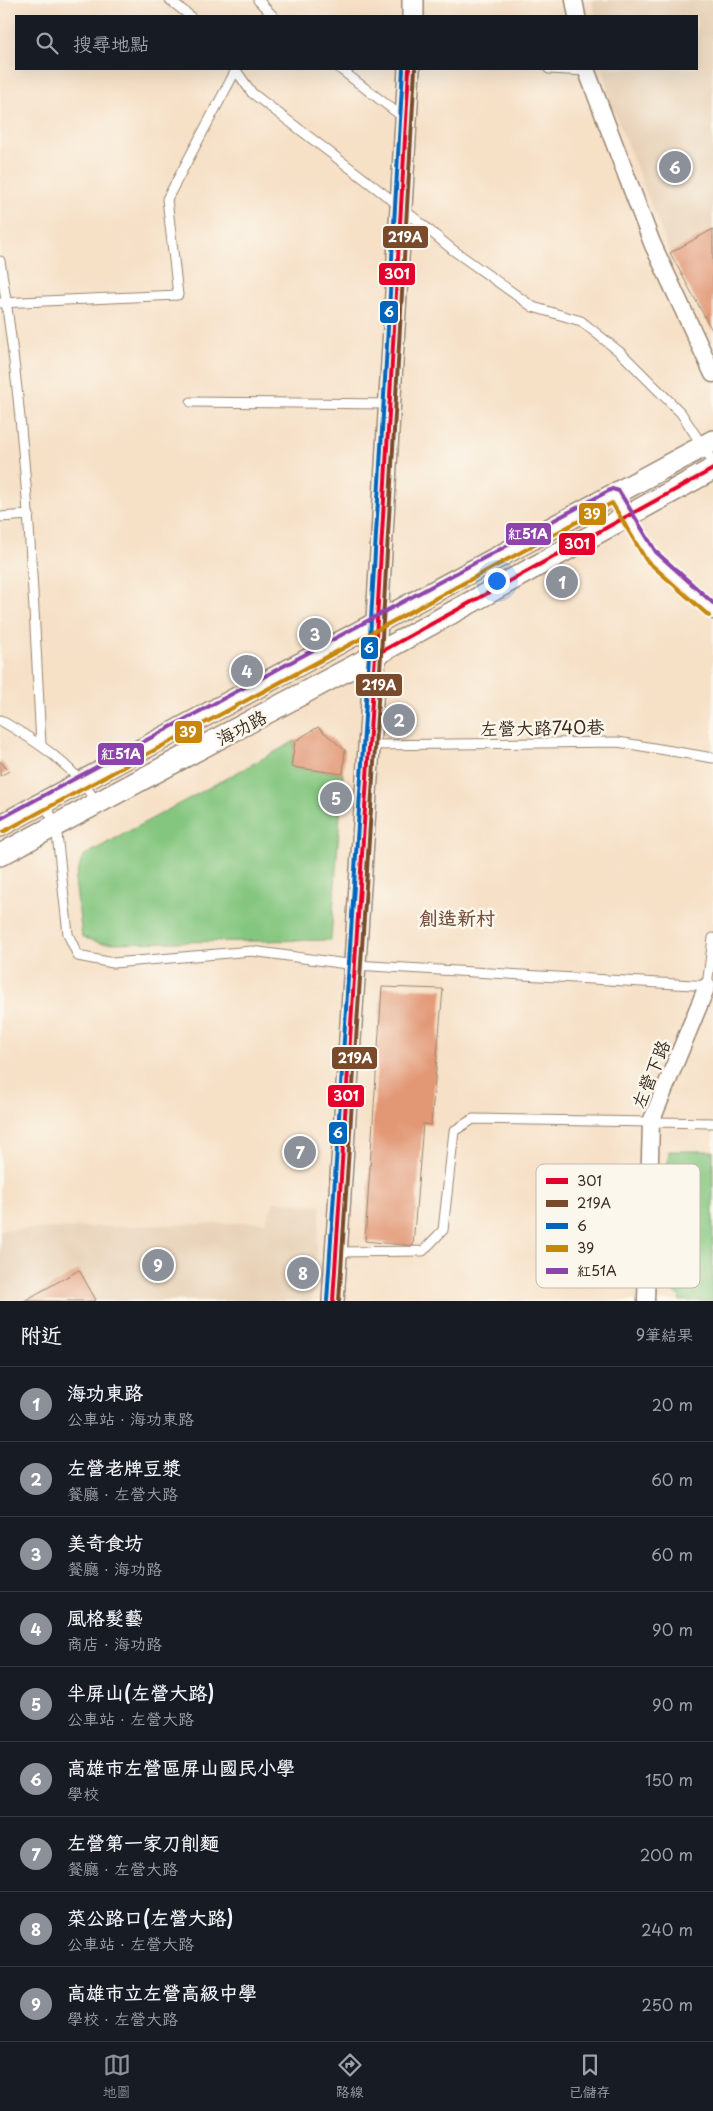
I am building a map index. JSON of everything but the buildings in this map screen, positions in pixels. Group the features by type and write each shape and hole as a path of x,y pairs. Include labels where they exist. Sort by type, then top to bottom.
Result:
{"street":[{"path":"412,15 414,0"},
{"path":"574,0 577,15"},
{"path":"333,1301 375,655 409,70"},
{"path":"586,70 652,243 713,374"},
{"name":"海功路","path":"0,826 614,495 710,450"},
{"name":"海功路","path":"0,855 375,655 713,469"},
{"path":"614,495 651,556 713,611"},
{"name":"左營下路","path":"650,1164 651,1122 710,986"},
{"name":"左營下路","path":"646,1288 646,1301"}],"lane":[{"path":"170,0 189,15"},
{"path":"258,0 272,15"},
{"path":"3,303 178,295 167,199 234,70"},
{"path":"236,70 252,93 401,207 453,250 533,307 581,321 621,353 681,412 710,450"},
{"path":"341,70 406,120"},
{"path":"0,262 3,303 29,516 41,745"},
{"path":"192,402 390,404"},
{"path":"0,517 29,516"},
{"path":"0,720 41,745 83,781 97,803"},
{"name":"左營大路740巷","path":"369,745 618,742 713,758"},
{"path":"44,802 56,825 68,934 78,956 113,963 252,952 354,964 710,986 713,938"},
{"path":"335,1252 422,1251 443,1230 454,1131 474,1118 713,1123"}],"shaded area":[{"path":"592,0 713,0 713,332 670,253 609,98 604,70 698,70 698,15 595,15"},
{"path":"274,1202 321,1205 312,1301 0,1301 0,1230 265,1222"}],"green space":[{"path":"295,741 291,767 343,774 331,940 101,943 82,937 75,880 83,856"},
{"path":"669,1151 713,1151 713,1301 680,1301 679,1295 668,1288 700,1288 700,1164 668,1164"}],"transit line":[{"name":"6","path":"327,1301 369,655 403,70"},
{"name":"301","path":"333,1301 375,655 409,70"},
{"name":"219A","path":"339,1301 381,655 415,70"},
{"name":"301","path":"375,655 713,469"},
{"name":"紅51A","path":"0,819 612,489 619,491 656,552 713,603"},
{"name":"39","path":"3,832 612,503 646,560 709,616"}],"place":[{"name":"高雄市左營區屏山國民小學","path":"675,167"},
{"name":"海功東路","path":"562,582"},
{"name":"美奇食坊","path":"315,634"},
{"name":"風格髮藝","path":"247,671"},
{"name":"左營老牌豆漿","path":"399,720"},
{"name":"半屏山(左營大路)","path":"336,798"},
{"name":"左營第一家刀削麵","path":"300,1152"},
{"name":"高雄市立左營高級中學","path":"158,1265"},
{"name":"菜公路口(左營大路)","path":"303,1273"}],"district":[{"name":"創造新村","path":"457,917"}]}
